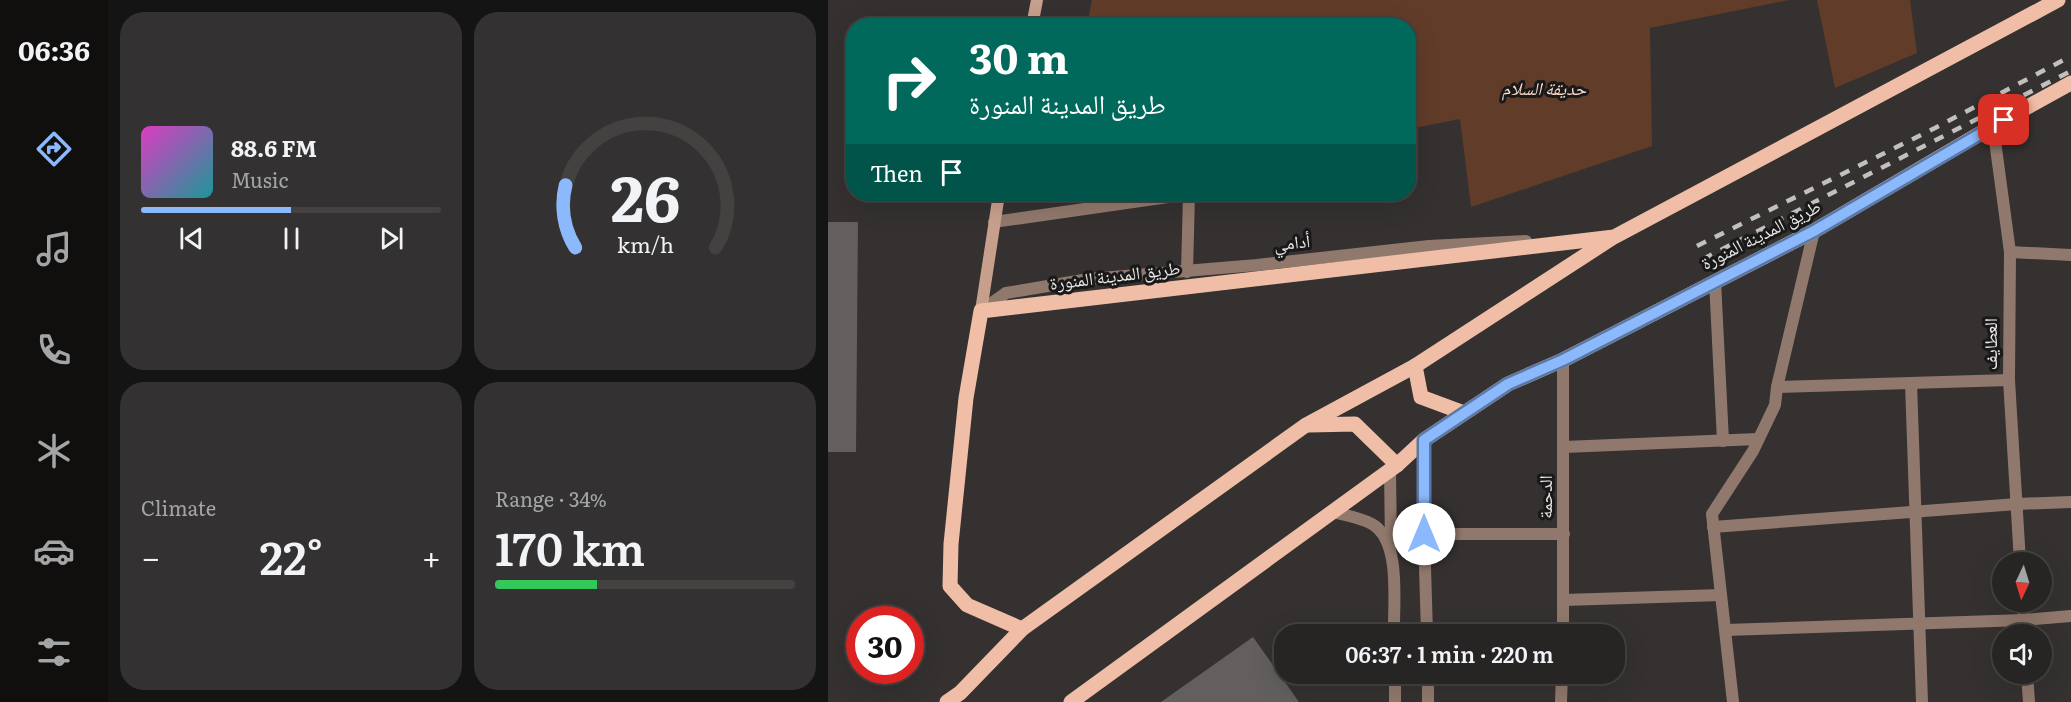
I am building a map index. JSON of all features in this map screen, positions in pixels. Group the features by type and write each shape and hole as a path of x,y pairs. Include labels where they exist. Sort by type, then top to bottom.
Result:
{"main road":[{"path":"1034,18 1037,0"},
{"name":"طريق المدينة المنورة","path":"947,702 960,693 1022,629 1306,426 1415,366 1614,237 2058,0"},
{"name":"طريق المدينة المنورة","path":"1071,702 1393,467 1424,440 1508,384 1563,360 1814,231 2071,83"},
{"path":"998,201 966,398 951,544 950,586 967,605 1022,629"},
{"name":"طريق المدينة المنورة","path":"981,311 1614,237"},
{"path":"1415,366 1421,397 1464,413"},
{"path":"1306,426 1355,424 1393,467"}],"street":[{"name":"العطايف","path":"1993,126 2010,252 2009,380 2019,552"},
{"path":"994,222 1140,201"},
{"path":"1187,272 1189,201"},
{"path":"1732,702 1712,514 1753,452 1775,405 1777,387 1814,231"},
{"name":"أدامي","path":"981,311 1006,292 1089,279 1187,272 1428,246 1614,237"},
{"path":"2010,252 2071,255"},
{"path":"1715,281 1723,441"},
{"name":"الدحمة","path":"1563,360 1563,624"},
{"path":"1777,387 2009,380"},
{"path":"1911,383 1922,702"},
{"path":"1564,447 1758,439"},
{"path":"1424,440 1427,624"},
{"path":"1393,467 1390,547 1394,566 1394,624"},
{"path":"1713,527 2071,502"},
{"path":"1332,512 1374,525 1390,547"},
{"path":"1424,534 1564,534"},
{"path":"1564,600 1720,595"},
{"path":"2024,612 2024,624"},
{"path":"1725,630 2024,620 2071,616"},
{"path":"1395,684 1395,702"},
{"path":"1428,684 1428,702"},
{"path":"1561,702 1562,684"},
{"path":"2028,684 2029,702"}],"green space":[{"name":"حديقة السلام","path":"1092,0 1789,0 1650,28 1652,146 1471,207 1460,119 1416,128 1416,18 1088,18"},
{"path":"1817,0 1910,0 1917,53 1835,88"}],"building":[{"path":"828,222 858,222 856,452 828,452"},
{"path":"1253,637 1274,667 1274,684 1286,684 1299,702 1161,702"}],"railway":[{"path":"1697,246 1935,128 2071,56"},
{"path":"1703,259 2071,71"}],"route":[{"path":"1424,534 1424,440 1508,384 1563,360 1814,231 2004,120"}]}
